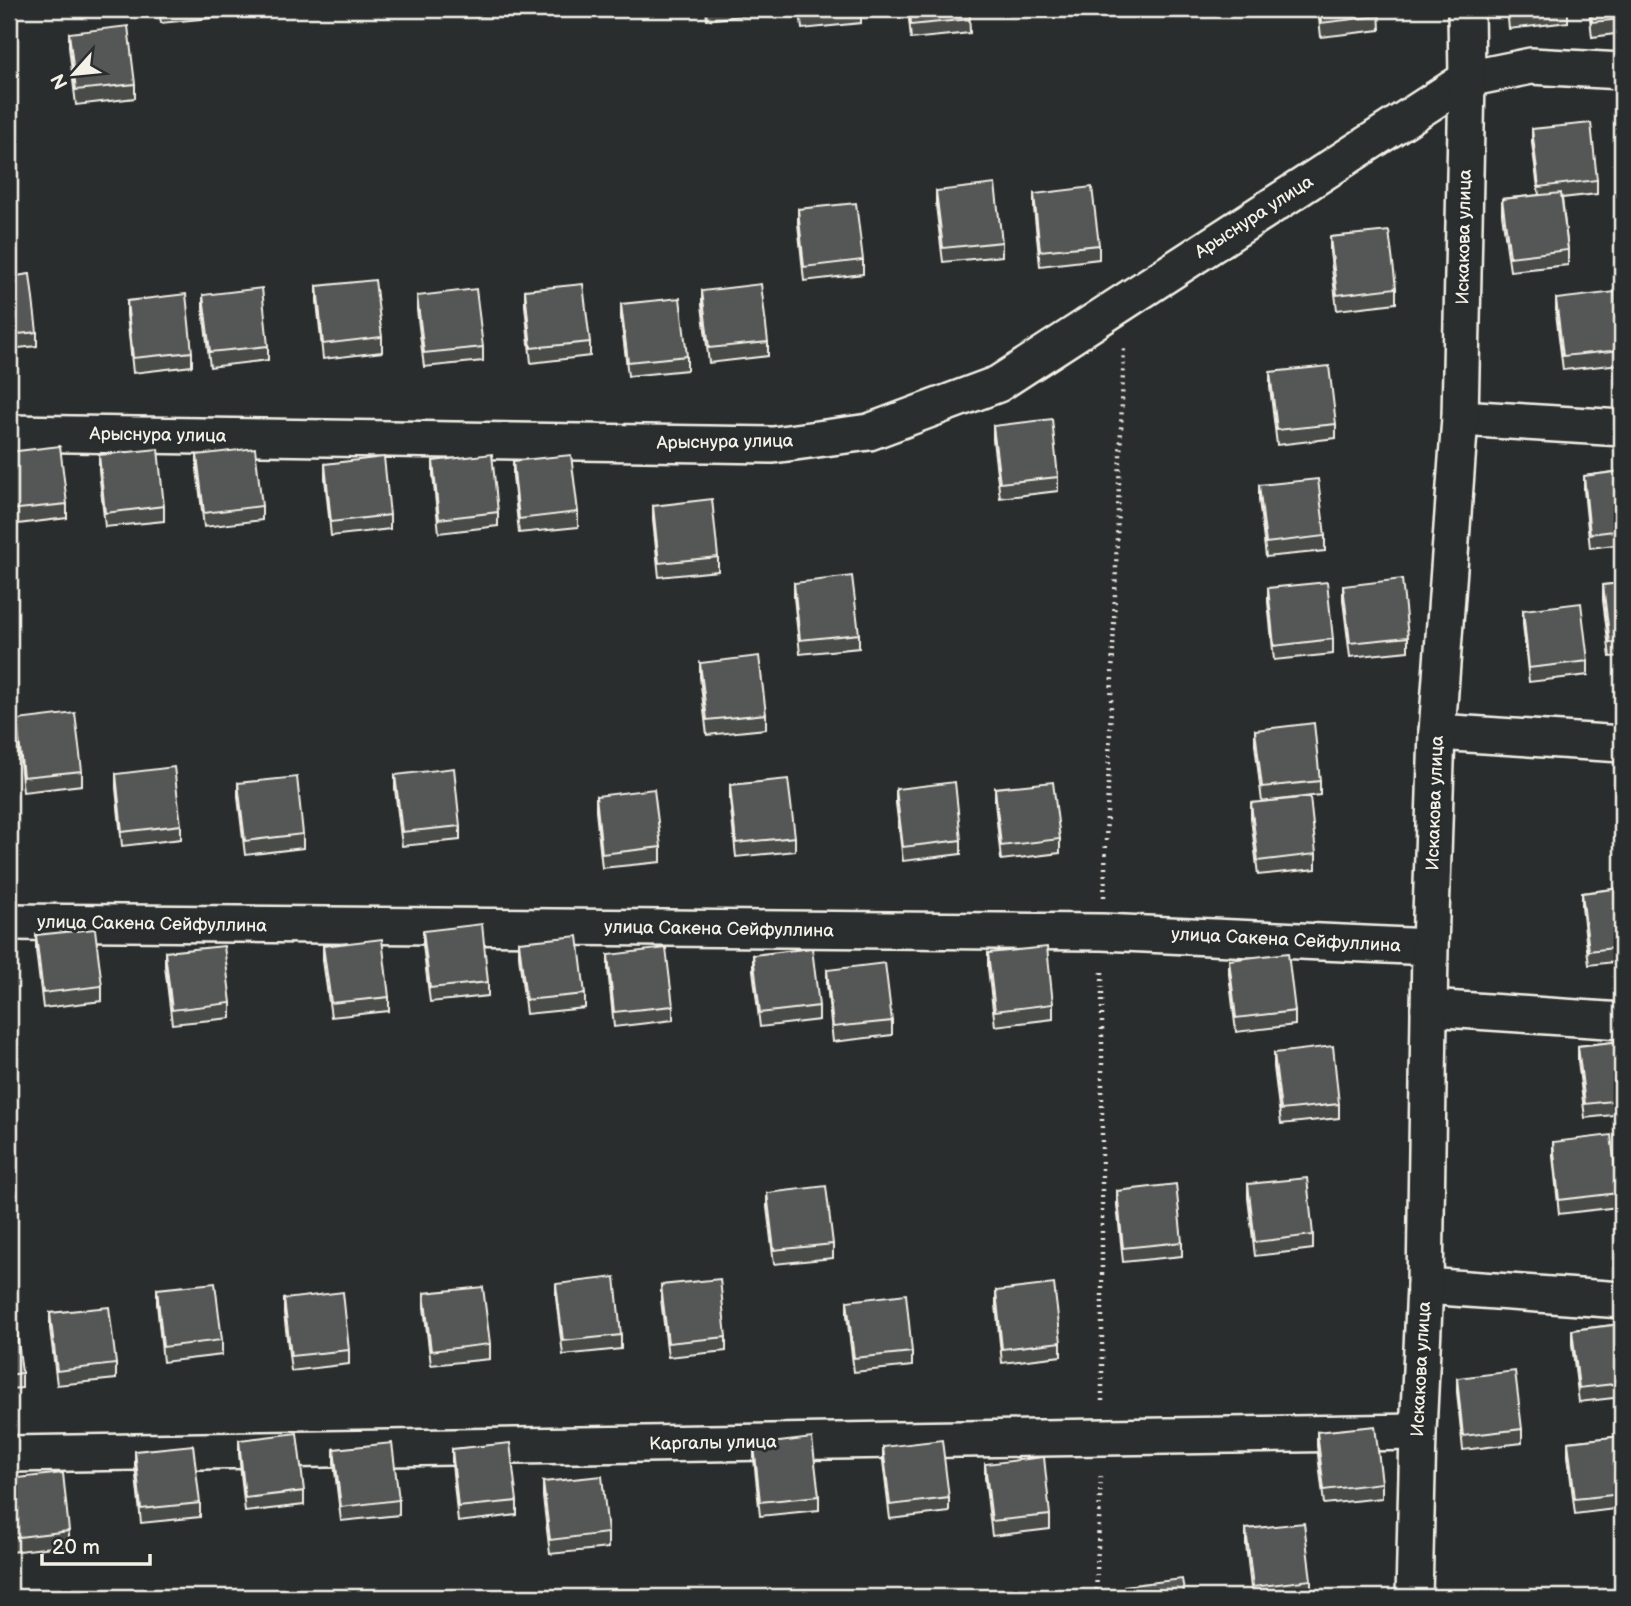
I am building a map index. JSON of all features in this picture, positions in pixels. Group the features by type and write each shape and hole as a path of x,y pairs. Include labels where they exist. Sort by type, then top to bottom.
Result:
{"street":[{"name":"Искакова улица","path":"1414,1597 1425,1286 1430,947 1437,732 1460,418 1466,9"},
{"path":"1467,79 1531,66 1622,71"},
{"name":"Арыснура улица","path":"9,432 773,445 869,432 998,384 1467,79"},
{"path":"1460,418 1622,428"},
{"path":"1437,732 1622,744"},
{"name":"улица Сакена Сейфуллина","path":"9,922 1102,932 1430,947"},
{"path":"1429,1008 1622,1021"},
{"path":"1425,1286 1622,1300"},
{"name":"Каргалы улица","path":"9,1454 1418,1432"}],"building":[{"path":"801,9 856,9 802,15"},
{"path":"910,9 969,9 970,19 911,25"},
{"path":"1320,9 1379,9 1380,16 1321,23"},
{"path":"1509,9 1562,9 1509,15"},
{"path":"1591,9 1622,9 1622,19 1592,22"},
{"path":"128,26 135,84 76,90 69,33"},
{"path":"1591,123 1597,180 1539,187 1532,129"},
{"path":"995,184 1002,242 943,248 936,191"},
{"path":"1092,187 1099,245 1040,251 1034,194"},
{"path":"1561,193 1568,250 1510,257 1502,199"},
{"path":"856,203 863,260 804,267 798,209"},
{"path":"1389,231 1396,288 1337,295 1330,237"},
{"path":"30,274 37,332 9,335 9,277"},
{"path":"375,280 382,337 323,344 317,286"},
{"path":"583,284 590,342 531,348 525,290"},
{"path":"761,284 768,342 709,348 702,291"},
{"path":"262,288 268,346 210,352 203,295"},
{"path":"476,289 483,347 424,353 417,296"},
{"path":"1615,292 1621,350 1563,356 1556,299"},
{"path":"186,294 192,352 133,358 127,301"},
{"path":"680,298 687,356 628,362 621,304"},
{"path":"1329,366 1336,424 1277,430 1270,372"},
{"path":"1052,419 1058,477 1000,483 993,426"},
{"path":"60,446 67,504 9,510 9,452"},
{"path":"255,448 262,506 204,513 197,455"},
{"path":"158,449 164,506 105,513 99,455"},
{"path":"492,454 498,512 439,519 433,461"},
{"path":"571,455 578,512 519,519 513,461"},
{"path":"384,457 390,515 331,522 325,464"},
{"path":"1622,471 1622,530 1590,534 1584,476"},
{"path":"1318,479 1325,536 1266,543 1259,485"},
{"path":"712,499 718,557 659,563 653,506"},
{"path":"852,576 859,634 800,640 794,583"},
{"path":"1402,579 1408,637 1350,643 1343,586"},
{"path":"1327,582 1333,639 1274,646 1268,588"},
{"path":"1622,583 1622,641 1610,643 1603,585"},
{"path":"1581,603 1588,661 1529,668 1523,610"},
{"path":"759,656 766,714 707,720 700,663"},
{"path":"75,713 82,771 23,777 17,720"},
{"path":"1314,723 1320,781 1262,787 1255,730"},
{"path":"174,767 181,825 122,832 116,774"},
{"path":"454,768 460,826 402,832 395,775"},
{"path":"297,777 303,834 245,841 238,783"},
{"path":"788,779 795,837 736,843 730,785"},
{"path":"955,782 961,840 903,847 896,789"},
{"path":"1053,782 1060,839 1001,846 995,788"},
{"path":"654,789 661,847 602,854 596,796"},
{"path":"1310,797 1316,854 1258,861 1251,803"},
{"path":"1622,888 1622,947 1589,951 1582,893"},
{"path":"482,924 488,982 430,988 423,931"},
{"path":"95,929 102,986 43,993 36,935"},
{"path":"578,936 585,994 526,1000 519,942"},
{"path":"382,939 389,997 331,1003 323,946"},
{"path":"224,946 231,1003 172,1010 165,952"},
{"path":"1047,947 1053,1004 995,1011 988,953"},
{"path":"666,948 673,1006 614,1012 608,955"},
{"path":"812,948 819,1006 760,1013 753,955"},
{"path":"1288,953 1295,1011 1236,1018 1229,960"},
{"path":"885,963 892,1021 833,1027 827,970"},
{"path":"1622,1041 1622,1100 1585,1104 1578,1046"},
{"path":"1333,1046 1339,1104 1281,1110 1274,1053"},
{"path":"1611,1135 1618,1193 1559,1200 1553,1142"},
{"path":"1307,1178 1313,1235 1255,1242 1248,1184"},
{"path":"1176,1184 1182,1242 1123,1248 1117,1191"},
{"path":"826,1186 833,1244 774,1250 767,1193"},
{"path":"615,1277 621,1335 563,1341 556,1284"},
{"path":"720,1279 726,1337 668,1343 661,1285"},
{"path":"215,1283 222,1340 163,1347 157,1289"},
{"path":"1054,1284 1061,1342 1002,1349 996,1291"},
{"path":"483,1287 490,1344 431,1351 424,1293"},
{"path":"343,1292 349,1350 291,1356 284,1299"},
{"path":"906,1294 912,1352 854,1358 847,1301"},
{"path":"109,1307 116,1364 57,1371 50,1313"},
{"path":"15,1316 22,1373 9,1375 9,1317"},
{"path":"1622,1324 1622,1383 1579,1388 1572,1330"},
{"path":"1515,1371 1522,1429 1463,1436 1457,1378"},
{"path":"1375,1426 1382,1483 1324,1490 1317,1432"},
{"path":"297,1433 304,1491 245,1498 239,1440"},
{"path":"1622,1436 1622,1494 1575,1499 1568,1442"},
{"path":"812,1438 819,1496 760,1502 754,1445"},
{"path":"942,1440 949,1498 890,1505 883,1447"},
{"path":"392,1443 399,1500 341,1507 334,1449"},
{"path":"510,1443 517,1501 458,1507 452,1449"},
{"path":"193,1445 200,1503 141,1509 135,1451"},
{"path":"1044,1457 1050,1515 992,1521 985,1464"},
{"path":"63,1473 69,1531 11,1538 9,1479"},
{"path":"602,1476 608,1533 550,1540 543,1482"},
{"path":"1304,1523 1311,1580 1253,1587 1246,1529"},
{"path":"1182,1579 1185,1597 1125,1597 1124,1586"}]}
